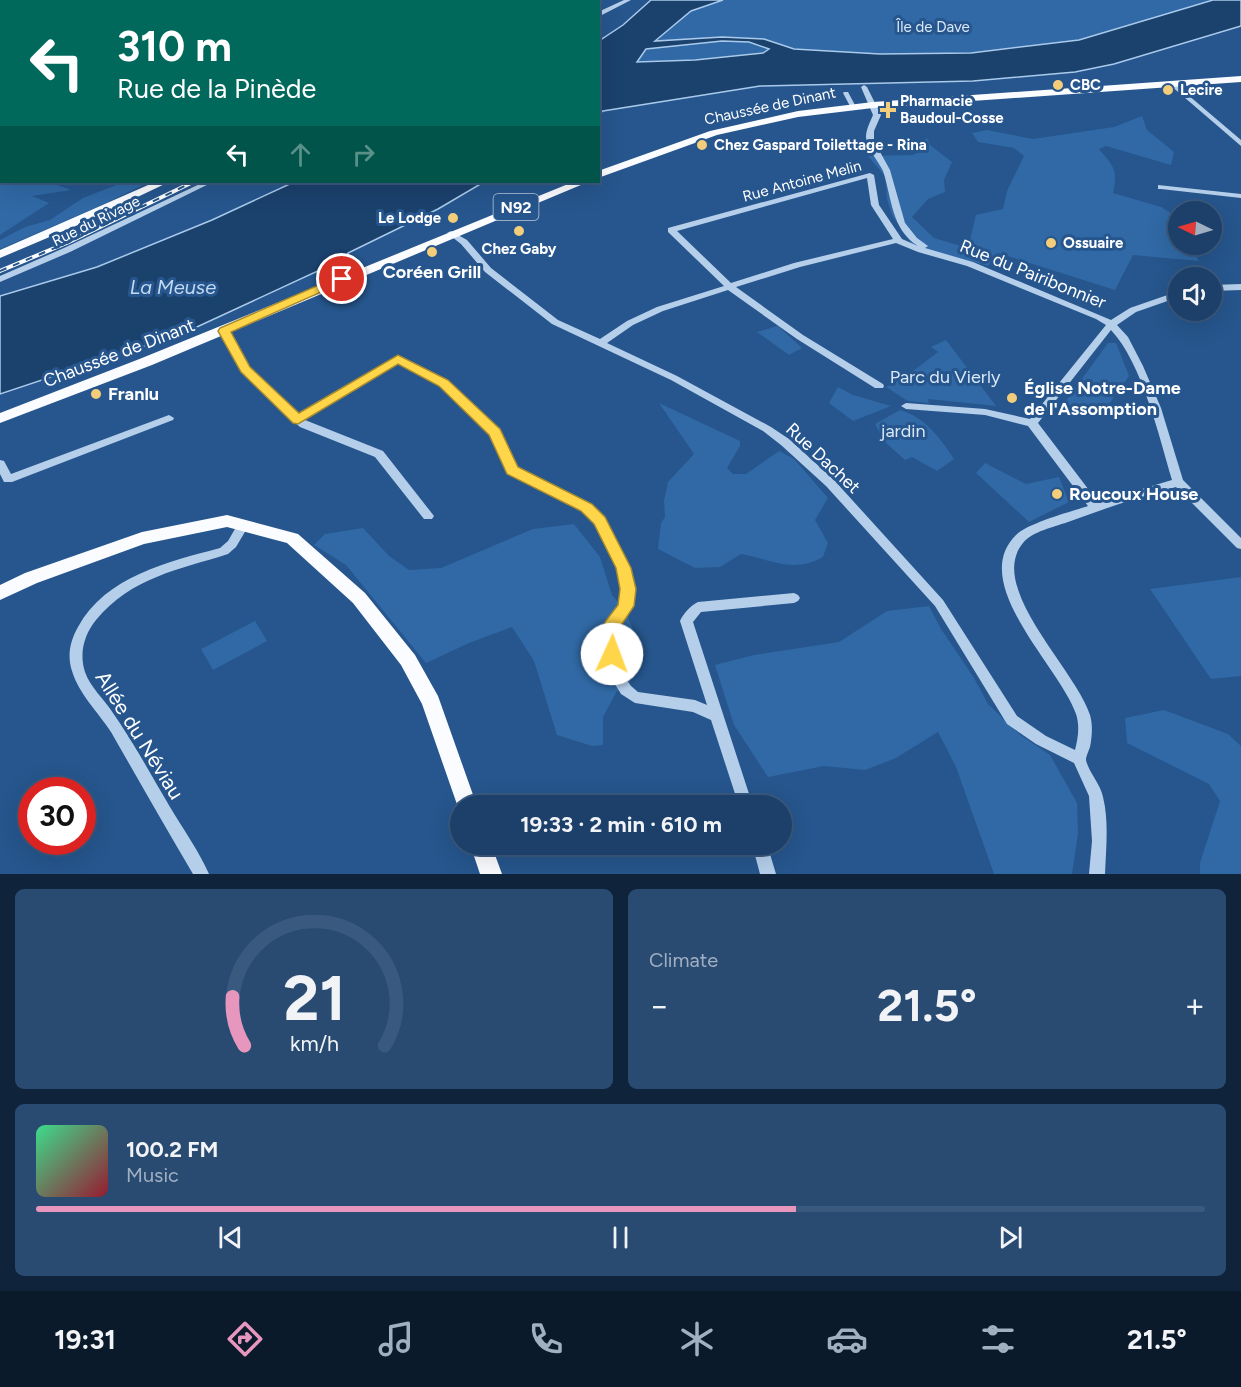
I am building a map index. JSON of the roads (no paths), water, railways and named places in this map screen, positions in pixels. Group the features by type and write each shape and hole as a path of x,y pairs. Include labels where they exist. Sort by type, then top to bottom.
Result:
{"main road":[{"name":"Chaussée de Dinant","path":"600,174 714,133 798,114 873,105 1241,80"},
{"path":"0,254 161,183"},
{"name":"Chaussée de Dinant","path":"0,418 224,331 451,233 579,183"},
{"path":"0,593 31,578 142,538 227,521 292,538 359,598 408,660 431,702 463,795"},
{"path":"484,855 491,874"}],"street":[{"path":"600,14 628,0"},
{"path":"1172,84 1241,144"},
{"path":"864,87 873,105"},
{"path":"846,93 853,107"},
{"name":"Rue du Pairibonnier","path":"873,105 877,114 871,130 871,142 888,175 897,215 908,235 942,256"},
{"name":"Rue Antoine Melin","path":"730,287 671,230 870,175 875,205 899,240"},
{"name":"Rue du Rivage","path":"0,279 67,250 201,183"},
{"path":"1161,187 1241,196"},
{"name":"Rue Dachet","path":"451,233 464,242 488,270 555,322 674,378 767,429 785,442 830,483 939,603 1012,720 1041,740 1079,759"},
{"path":"599,344 630,323 660,309 797,265 899,240"},
{"name":"Rue du Pairibonnier","path":"899,240 995,274 1099,316 1112,324"},
{"path":"730,287 800,337 879,386"},
{"path":"1222,288 1241,287"},
{"path":"1032,423 1112,324 1133,310 1168,298"},
{"path":"1112,324 1123,337 1154,402 1178,482 1241,545"},
{"path":"224,331 245,369 298,420 304,425 379,454 428,516"},
{"path":"298,420 398,359 443,383 495,433 512,471 586,507 600,521 624,568 628,589 626,606 614,622 611,637 612,654 617,672 626,690 635,697 695,706 717,716"},
{"path":"906,406 985,412 1032,423 1095,507"},
{"path":"0,464 8,479 169,418"},
{"path":"1097,874 1099,841 1096,796 1079,759 1085,739 1083,713 1019,609 1008,570 1010,550 1018,540 1032,530 1095,507 1178,482"},
{"name":"Allée du Néviau","path":"201,874 110,718 85,685 78,672 75,654 77,640 82,630 112,594 152,572 224,551 232,544 243,525"},
{"path":"742,795 686,621 698,607 794,598"},
{"path":"762,855 768,874"}],"water":[{"path":"651,0 723,0 691,11 655,41 722,37 764,39 794,49 880,54 971,53 1079,40 1213,0 1241,0 1241,26 1114,64 1075,72 973,81 760,86 600,113 600,40 623,25","holes":["722,41 749,42 769,49 763,53 695,60 637,62 646,49"]},
{"name":"La Meuse","path":"292,183 482,183 438,209 348,253 348,257 186,332 0,394 0,296 97,267 212,220"}],"railway":[{"path":"0,271 69,242 191,183"}],"place":[{"name":"CBC","path":"1058,85"},
{"name":"Lecire","path":"1168,90"},
{"name":"Pharmacie Baudoul-Cosse","path":"888,110"},
{"name":"Chez Gaspard Toilettage - Rina","path":"702,145"},
{"name":"Le Lodge","path":"453,218"},
{"name":"Chez Gaby","path":"519,231"},
{"name":"Ossuaire","path":"1051,243"},
{"name":"Coréen Grill","path":"432,252"},
{"name":"Franlu","path":"96,394"},
{"name":"Église Notre-Dame de l'Assomption","path":"1012,398"},
{"name":"Roucoux House","path":"1057,494"}],"park label":[{"name":"Île de Dave","path":"933,27"},
{"name":"Parc du Vierly","path":"945,377"},
{"name":"jardin","path":"903,431"}]}
